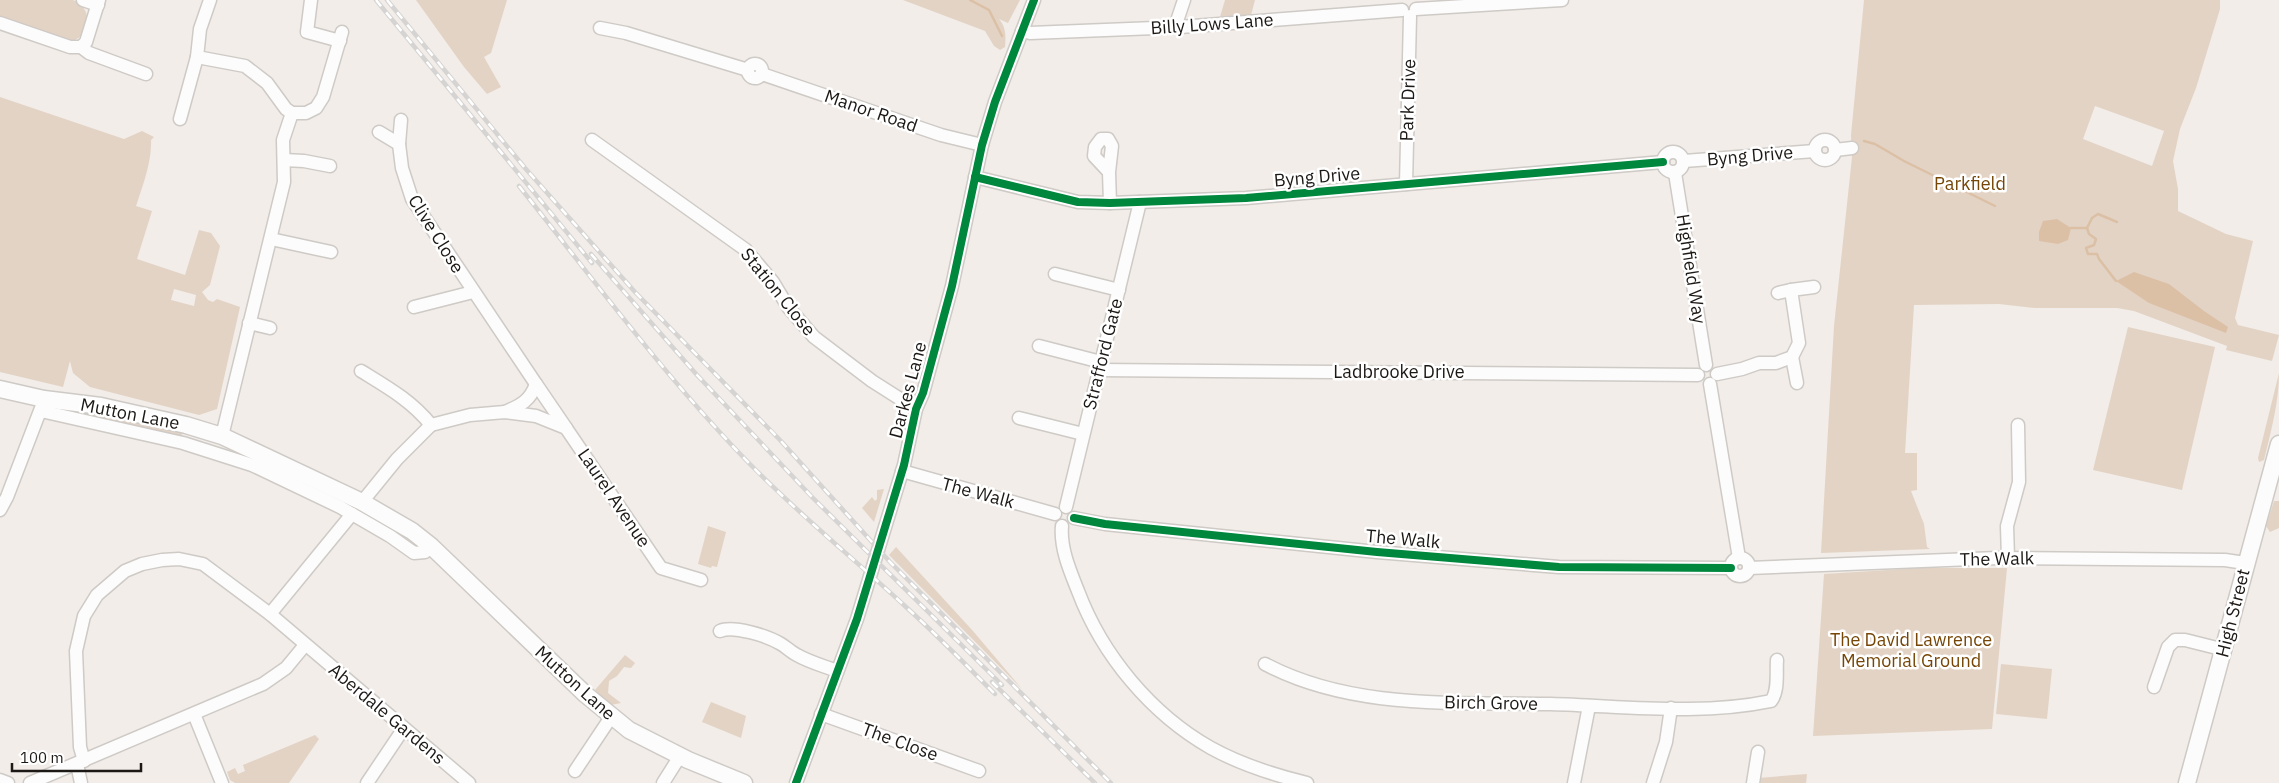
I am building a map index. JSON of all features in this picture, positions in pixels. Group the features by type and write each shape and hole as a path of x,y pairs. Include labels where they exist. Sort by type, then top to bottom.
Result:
{"main road":[{"name":"Mutton Lane","path":"0,390 42,405 101,406 186,425 222,436 255,458 357,508 412,531 431,546 611,717 643,739 744,783"},
{"name":"High Street","path":"2187,783 2225,650 2245,563 2277,463 2279,444"}],"street":[{"path":"81,47 86,42 98,2 83,0"},
{"path":"180,119 197,57 200,29 210,0"},
{"path":"197,57 236,63 254,71 267,83 286,109 292,114 306,113 319,104 341,36 307,32 311,0"},
{"name":"Darkes Lane","path":"796,783 857,619 902,471 916,409 923,393 952,286 982,145 995,102 1034,0"},
{"path":"1175,27 1184,0"},
{"name":"Billy Lows Lane","path":"1022,31 1030,34 1175,27 1562,0"},
{"name":"Park Drive","path":"1406,184 1409,12"},
{"path":"0,23 70,47 81,47 89,53 146,74"},
{"name":"Manor Road","path":"600,28 668,45 748,70 750,65 758,64 763,69 762,74 941,135 982,145"},
{"path":"222,436 284,182 284,140 292,114"},
{"name":"Clive Close","path":"401,120 402,168 412,199 536,384"},
{"path":"379,132 400,144"},
{"name":"Station Close","path":"592,140 746,250 773,282 788,307 814,337 877,384 916,409"},
{"name":"Byng Drive","path":"1684,161 1815,151 1820,158 1825,160 1831,158 1835,150 1852,148"},
{"path":"1675,152 1681,155 1684,161 1682,168 1675,173 1667,171 1663,162 1668,153 1675,152"},
{"path":"284,160 304,160 330,166"},
{"name":"Byng Drive","path":"975,177 1078,202 1110,203 1246,198 1663,162"},
{"path":"1108,172 1110,203"},
{"name":"Highfield Way","path":"1675,173 1702,370"},
{"name":"Strafford Gate","path":"1061,510 1084,434 1140,202"},
{"path":"271,239 331,252"},
{"path":"1055,274 1119,290"},
{"path":"1778,293 1814,286"},
{"path":"1791,290 1799,343 1792,357 1797,383"},
{"name":"Clive Close","path":"414,307 473,292"},
{"path":"249,323 270,328"},
{"name":"Ladbrooke Drive","path":"1039,346 1100,366 1702,370"},
{"path":"1702,370 1702,382 1759,363 1776,363 1792,357"},
{"path":"361,371 415,407 431,425"},
{"path":"1713,379 1735,563"},
{"path":"505,412 526,402 532,396 536,384"},
{"name":"Laurel Avenue","path":"536,384 661,568 701,580"},
{"path":"0,510 7,497 42,405"},
{"name":"Mutton Lane","path":"42,405 183,443 255,458"},
{"path":"270,614 397,459 431,425 470,415 505,412 536,416 566,428"},
{"path":"1019,418 1084,434"},
{"path":"2008,558 2007,526 2017,506 2019,482 2018,425"},
{"name":"The Walk","path":"902,471 1061,510"},
{"path":"1062,526 1070,524 1074,518 1073,511 1061,510 1055,520 1062,526 1063,547 1086,612 1113,658 1146,696 1181,728 1212,748 1244,763 1306,783"},
{"name":"The Walk","path":"1074,518 1105,524 1378,552 1560,566 1735,563 1746,560 1749,568 2008,558 2226,560 2245,563"},
{"name":"Aberdale Gardens","path":"82,783 76,651 79,631 84,616 98,595 116,577 142,564 179,559 203,564 270,614 470,783"},
{"path":"720,631 726,628 734,629 768,638 779,643 797,656 838,671"},
{"path":"2154,687 2168,647 2175,640 2185,640 2225,650"},
{"path":"30,783 263,684 286,668 305,645"},
{"name":"Birch Grove","path":"1264,664 1286,675 1348,693 1450,704 1724,708 1771,700 1776,689 1777,660"},
{"path":"1574,783 1589,706"},
{"path":"1653,783 1666,742 1671,708"},
{"path":"194,714 222,783"},
{"name":"The Close","path":"821,714 979,771"},
{"path":"575,771 611,717"},
{"path":"367,783 404,728"},
{"path":"1752,783 1758,752"},
{"path":"663,783 680,756"},
{"path":"0,780 8,783"}],"green space":[{"path":"0,0 73,0 80,4 85,11 87,25 80,37 74,40 66,41 59,39 0,18"},
{"path":"416,0 507,0 491,53 484,57 501,87 487,94 464,67"},
{"path":"903,0 1020,0 1008,23 999,19 1003,25 1005,35 1005,47 1000,50 994,46 985,31"},
{"path":"1225,0 1255,0 1251,15 1220,17"},
{"name":"Parkfield","path":"1864,0 2220,0 2220,9 2196,88 2180,129 2173,161 2178,189 2178,211 2226,234 2253,241 2235,318 2238,325 2279,335 2272,361 2226,350 2227,346 2134,311 2117,308 2035,308 1999,304 1914,305 1905,453 1917,453 1917,490 1911,491 1924,524 1927,547 1930,549 1821,553 1834,326 1852,157 1851,135","holes":["2095,106 2164,131 2152,166 2083,139"]},
{"path":"0,97 124,139 142,131 154,137 151,140 149,165 136,206 152,211 137,259 185,275 199,230 211,233 220,246 210,285 202,292 208,300 213,302 217,299 240,307 217,409 199,415 90,387 73,373 70,361 63,387 0,372","holes":["174,289 196,295 194,306 171,300"]},
{"path":"2128,327 2215,347 2182,490 2093,470"},
{"path":"2279,373 2278,395 2272,427 2264,460 2259,462 2258,458"},
{"path":"54,408 98,411 183,431 181,438"},
{"path":"884,489 874,522 862,508 872,497 875,501 877,499 877,490"},
{"path":"2274,501 2279,501 2279,528 2270,532 2266,526"},
{"path":"708,526 726,532 717,567 712,566 711,568 698,564"},
{"path":"896,547 973,631 1022,689 889,555"},
{"name":"The David Lawrence Memorial Ground","path":"1920,568 2007,568 1992,729 1813,736 1824,574"},
{"path":"625,655 635,663 631,668 624,667 617,676 609,681 608,693 621,703 611,705 595,690"},
{"path":"2001,664 2052,669 2047,719 1996,714"},
{"path":"711,702 746,716 741,738 702,722"},
{"path":"315,735 319,739 289,783 235,783 230,780 227,772 235,768 238,774 245,771 243,765"},
{"path":"1807,774 1806,783 1758,783 1758,778"}],"shaded area":[{"path":"2057,219 2071,228 2068,240 2058,244 2039,241 2039,232 2043,221"},
{"path":"2134,272 2169,284 2228,327 2226,333 2149,303 2116,281"}],"waterway":[{"path":"970,0 989,10 1002,36"},
{"path":"1864,141 1875,144 1904,161 1995,206"},
{"path":"2071,228 2087,228 2092,218 2098,214 2117,222"},
{"path":"2087,228 2089,234 2096,239 2094,245 2086,248 2088,254 2097,254 2116,281"}],"railway":[{"path":"376,0 592,263"},
{"path":"387,0 525,168 635,292 780,440 890,562 1111,783"},
{"path":"519,186 657,360 715,427 764,479 918,618 995,694"},
{"path":"591,254 697,375 813,498 1002,685"},
{"path":"992,682 1095,783"}],"cycle path":[{"path":"796,783 857,619 904,465 916,409 923,393 952,286 982,145 995,102 1034,0"},
{"path":"975,177 1078,202 1110,203 1246,198 1663,162"},
{"path":"1074,518 1105,524 1377,552 1559,567 1731,568"}]}
